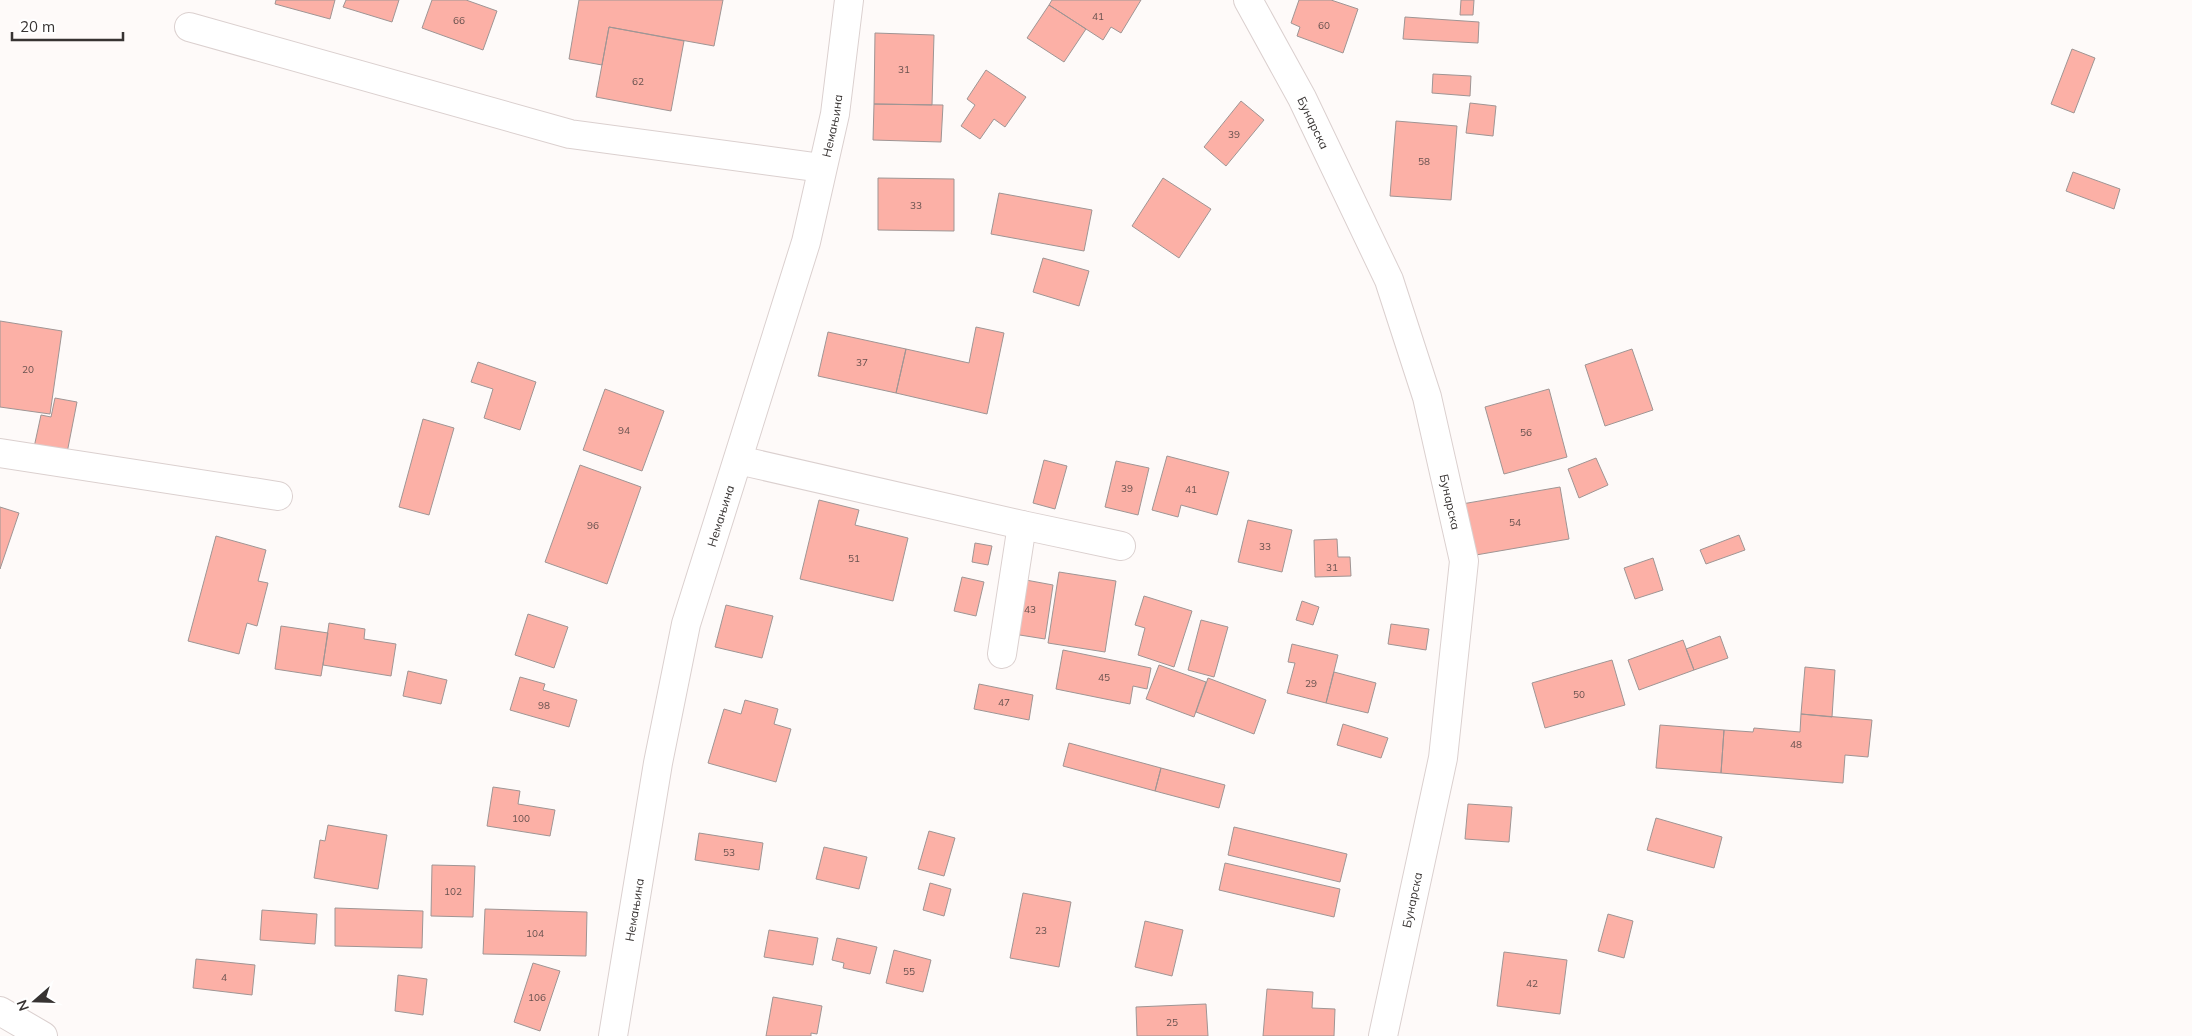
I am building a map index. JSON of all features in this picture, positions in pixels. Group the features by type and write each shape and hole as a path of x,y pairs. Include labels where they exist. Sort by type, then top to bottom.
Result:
{"street":[{"name":"Немањина","path":"613,1036 658,763 686,624 806,242 834,114 849,0"},
{"name":"Бунарска","path":"1248,0 1302,98 1389,280 1427,397 1464,561 1443,758 1383,1036"},
{"path":"189,27 570,134 822,168"},
{"path":"0,453 278,496"},
{"path":"738,460 1121,546"},
{"path":"1002,654 1022,525"},
{"path":"0,1012 43,1036"}],"building":[{"path":"276,0 335,0 330,19 275,4"},
{"path":"346,0 399,0 392,22 343,7"},
{"path":"432,0 466,0 497,11 483,50 422,28"},
{"path":"579,0 723,0 714,46 609,27 602,65 569,59"},
{"path":"1052,0 1141,0 1121,33 1111,27 1103,40 1049,5"},
{"path":"1299,0 1331,0 1358,9 1343,53 1297,36 1300,27 1291,23"},
{"path":"1461,0 1474,0 1473,15 1460,15"},
{"path":"1049,5 1086,29 1064,62 1027,38"},
{"path":"1405,17 1479,22 1478,43 1403,39"},
{"path":"609,27 684,41 671,111 596,97"},
{"path":"875,33 934,35 932,105 874,104"},
{"path":"2072,49 2095,58 2074,113 2051,104"},
{"path":"986,70 1026,97 1005,127 994,119 980,139 961,126 975,105 967,99"},
{"path":"1433,74 1471,76 1470,96 1432,93"},
{"path":"1241,101 1264,120 1226,166 1204,147"},
{"path":"1470,103 1496,106 1493,136 1466,133"},
{"path":"874,104 943,105 941,142 873,140"},
{"path":"1396,121 1457,126 1451,200 1390,196"},
{"path":"2073,172 2120,189 2114,209 2066,191"},
{"path":"878,178 954,179 954,231 878,230"},
{"path":"1163,178 1211,209 1179,258 1132,226"},
{"path":"999,193 1092,210 1084,251 991,234"},
{"path":"1043,258 1089,271 1079,306 1033,292"},
{"path":"0,321 62,331 50,414 0,407"},
{"path":"976,327 1004,333 987,414 896,393 906,349 969,363"},
{"path":"828,332 906,349 896,393 818,376"},
{"path":"1632,349 1653,410 1605,426 1585,365"},
{"path":"478,362 536,382 520,430 484,418 493,389 471,382"},
{"path":"605,389 664,411 642,471 583,450"},
{"path":"1549,389 1567,457 1504,474 1485,407"},
{"path":"55,398 77,402 66,458 33,452 41,415 51,417"},
{"path":"423,419 454,428 429,515 399,507"},
{"path":"1167,456 1229,472 1217,515 1181,505 1178,517 1152,510"},
{"path":"1596,458 1608,485 1579,498 1568,469"},
{"path":"1044,460 1067,466 1055,509 1033,503"},
{"path":"1116,461 1149,468 1138,515 1105,507"},
{"path":"580,465 641,487 607,584 545,562"},
{"path":"1560,487 1569,539 1470,556 1462,504"},
{"path":"819,500 859,510 855,525 908,538 893,601 800,579"},
{"path":"0,507 19,513 0,569"},
{"path":"1248,520 1292,530 1282,572 1238,562"},
{"path":"1739,535 1745,550 1706,564 1700,550"},
{"path":"216,536 266,550 258,581 268,583 257,626 247,623 239,654 188,641"},
{"path":"1337,539 1338,557 1350,557 1351,576 1315,577 1314,540"},
{"path":"975,543 992,546 988,565 972,562"},
{"path":"1653,558 1663,590 1635,599 1624,568"},
{"path":"1059,572 1116,581 1105,652 1048,643"},
{"path":"962,577 984,582 976,616 954,611"},
{"path":"1015,578 1053,585 1045,639 1007,633"},
{"path":"1144,596 1192,611 1174,667 1138,655 1145,628 1135,625"},
{"path":"1302,601 1319,607 1313,625 1296,620"},
{"path":"726,605 773,616 762,658 715,647"},
{"path":"528,614 568,627 554,668 515,655"},
{"path":"1201,620 1228,627 1214,677 1188,670"},
{"path":"329,623 365,629 364,639 396,644 391,676 323,665"},
{"path":"1391,624 1429,629 1426,650 1388,644"},
{"path":"281,626 328,633 321,676 275,669"},
{"path":"1720,636 1728,658 1694,670 1686,649"},
{"path":"1683,640 1694,670 1639,690 1628,660"},
{"path":"1292,644 1338,655 1326,703 1287,693 1295,663 1288,662"},
{"path":"1063,650 1151,668 1147,689 1133,686 1130,704 1056,689"},
{"path":"1612,660 1625,705 1545,728 1532,683"},
{"path":"1159,665 1206,682 1194,717 1146,699"},
{"path":"1805,667 1835,670 1832,717 1801,714"},
{"path":"408,671 447,680 441,704 403,696"},
{"path":"1334,672 1376,683 1368,713 1326,703"},
{"path":"520,677 545,684 543,690 577,700 569,727 510,710"},
{"path":"1208,678 1266,700 1254,734 1196,712"},
{"path":"979,684 1033,695 1029,720 974,709"},
{"path":"745,700 778,709 774,724 791,729 776,782 708,763 724,709 741,714"},
{"path":"1801,714 1872,720 1868,757 1845,755 1843,783 1721,773 1724,730 1753,732 1754,728 1800,732"},
{"path":"1343,724 1388,738 1381,758 1337,745"},
{"path":"1660,725 1724,730 1721,773 1656,768"},
{"path":"1069,743 1161,768 1155,791 1063,766"},
{"path":"1161,768 1225,785 1219,808 1155,791"},
{"path":"493,787 520,791 518,804 555,810 550,836 487,826"},
{"path":"1468,804 1512,807 1509,842 1465,839"},
{"path":"1656,818 1722,837 1714,868 1647,850"},
{"path":"328,825 387,835 378,889 314,878 320,840 325,841"},
{"path":"1234,827 1347,854 1340,882 1228,855"},
{"path":"929,831 955,838 944,876 918,869"},
{"path":"699,833 763,843 759,870 695,860"},
{"path":"824,847 867,857 859,889 816,879"},
{"path":"1225,863 1340,889 1334,917 1219,890"},
{"path":"432,865 475,866 473,917 431,916"},
{"path":"930,883 951,889 944,916 923,910"},
{"path":"1023,893 1071,902 1059,967 1010,958"},
{"path":"335,908 423,911 422,948 335,946"},
{"path":"485,909 587,912 586,956 483,954"},
{"path":"262,910 317,914 315,944 260,940"},
{"path":"1608,914 1633,921 1624,958 1598,951"},
{"path":"1145,921 1183,930 1172,976 1135,967"},
{"path":"769,930 818,938 813,965 764,957"},
{"path":"837,938 877,947 870,974 843,968 844,963 832,960"},
{"path":"894,950 931,960 923,992 886,983"},
{"path":"1504,952 1567,960 1560,1014 1497,1006"},
{"path":"196,959 255,965 252,995 193,988"},
{"path":"533,963 560,971 540,1031 514,1022"},
{"path":"398,975 427,979 423,1015 395,1011"},
{"path":"1267,989 1313,992 1312,1008 1335,1009 1334,1036 1263,1036"},
{"path":"773,997 822,1006 817,1034 811,1033 811,1036 766,1036"},
{"path":"1206,1004 1208,1036 1137,1036 1136,1007"}]}
